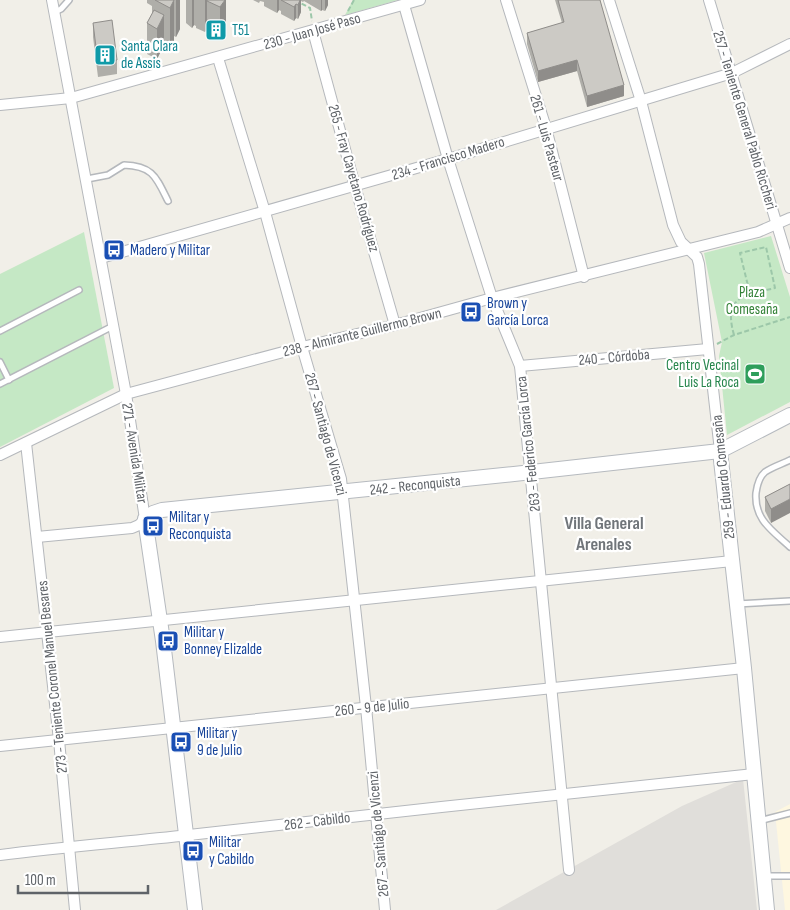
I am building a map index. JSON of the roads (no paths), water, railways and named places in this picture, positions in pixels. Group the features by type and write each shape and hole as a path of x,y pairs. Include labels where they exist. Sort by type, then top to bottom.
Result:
{"street":[{"name":"271 - Avenida Militar","path":"52,0 126,394 160,620 195,910"},
{"name":"230 - Juan José Paso","path":"0,105 71,98 420,0"},
{"name":"261 - Luis Pasteur","path":"506,0 546,128 584,277"},
{"name":"259 - Eduardo Comesaña","path":"609,0 641,101 673,225 681,242 697,257 701,273 744,668 767,910"},
{"name":"257 - Teniente General Pablo Riccheri","path":"709,0 790,268"},
{"name":"263 - Federico García Lorca","path":"404,5 448,159 492,298 520,366 570,870"},
{"name":"265 - Fray Cayetano Rodríguez","path":"313,31 395,325"},
{"name":"234 - Francisco Madero","path":"101,258 448,159 732,73 790,44"},
{"name":"267 - Santiago de Vicenzi","path":"218,58 265,212 344,492 385,910"},
{"name":"238 - Almirante Guillermo Brown","path":"0,456 126,394 302,347 395,325 492,298 584,277 758,232 790,218"},
{"name":"240 - Córdoba","path":"520,366 708,348"},
{"name":"242 - Reconquista","path":"36,538 132,528 140,525 153,513 162,510 720,451 790,415"},
{"name":"273 - Teniente Coronel Manuel Besares","path":"26,443 59,740 75,910"},
{"path":"0,637 732,561"},
{"name":"260 - 9 de Julio","path":"0,746 744,668"},
{"name":"262 - Cabildo","path":"0,856 69,846 186,836 754,774"}],"lane":[{"path":"54,12 61,9 68,0"},
{"path":"87,179 108,175 124,165 143,168 155,176 168,201"},
{"path":"0,331 79,290"},
{"path":"0,384 113,326"},
{"path":"0,362 9,380"},
{"path":"790,460 765,473 757,485 756,500 758,514 790,547"},
{"path":"737,604 790,601"},
{"path":"758,821 790,813"},
{"path":"764,876 790,876"}],"place":[{"name":"T51","path":"216,30"},
{"name":"Santa Clara de Assis","path":"105,55"},
{"name":"Madero y Militar","path":"114,250"},
{"name":"Brown y García Lorca","path":"471,312"},
{"name":"Centro Vecinal Luis La Roca","path":"755,374"},
{"name":"Militar y Reconquista","path":"153,526"},
{"name":"Militar y Bonney Elizalde","path":"168,641"},
{"name":"Militar y 9 de Julio","path":"181,742"},
{"name":"Militar y Cabildo","path":"193,851"}],"district":[{"name":"Villa General Arenales","path":"604,533"}],"park label":[{"name":"Plaza Comesaña","path":"752,300"}]}
